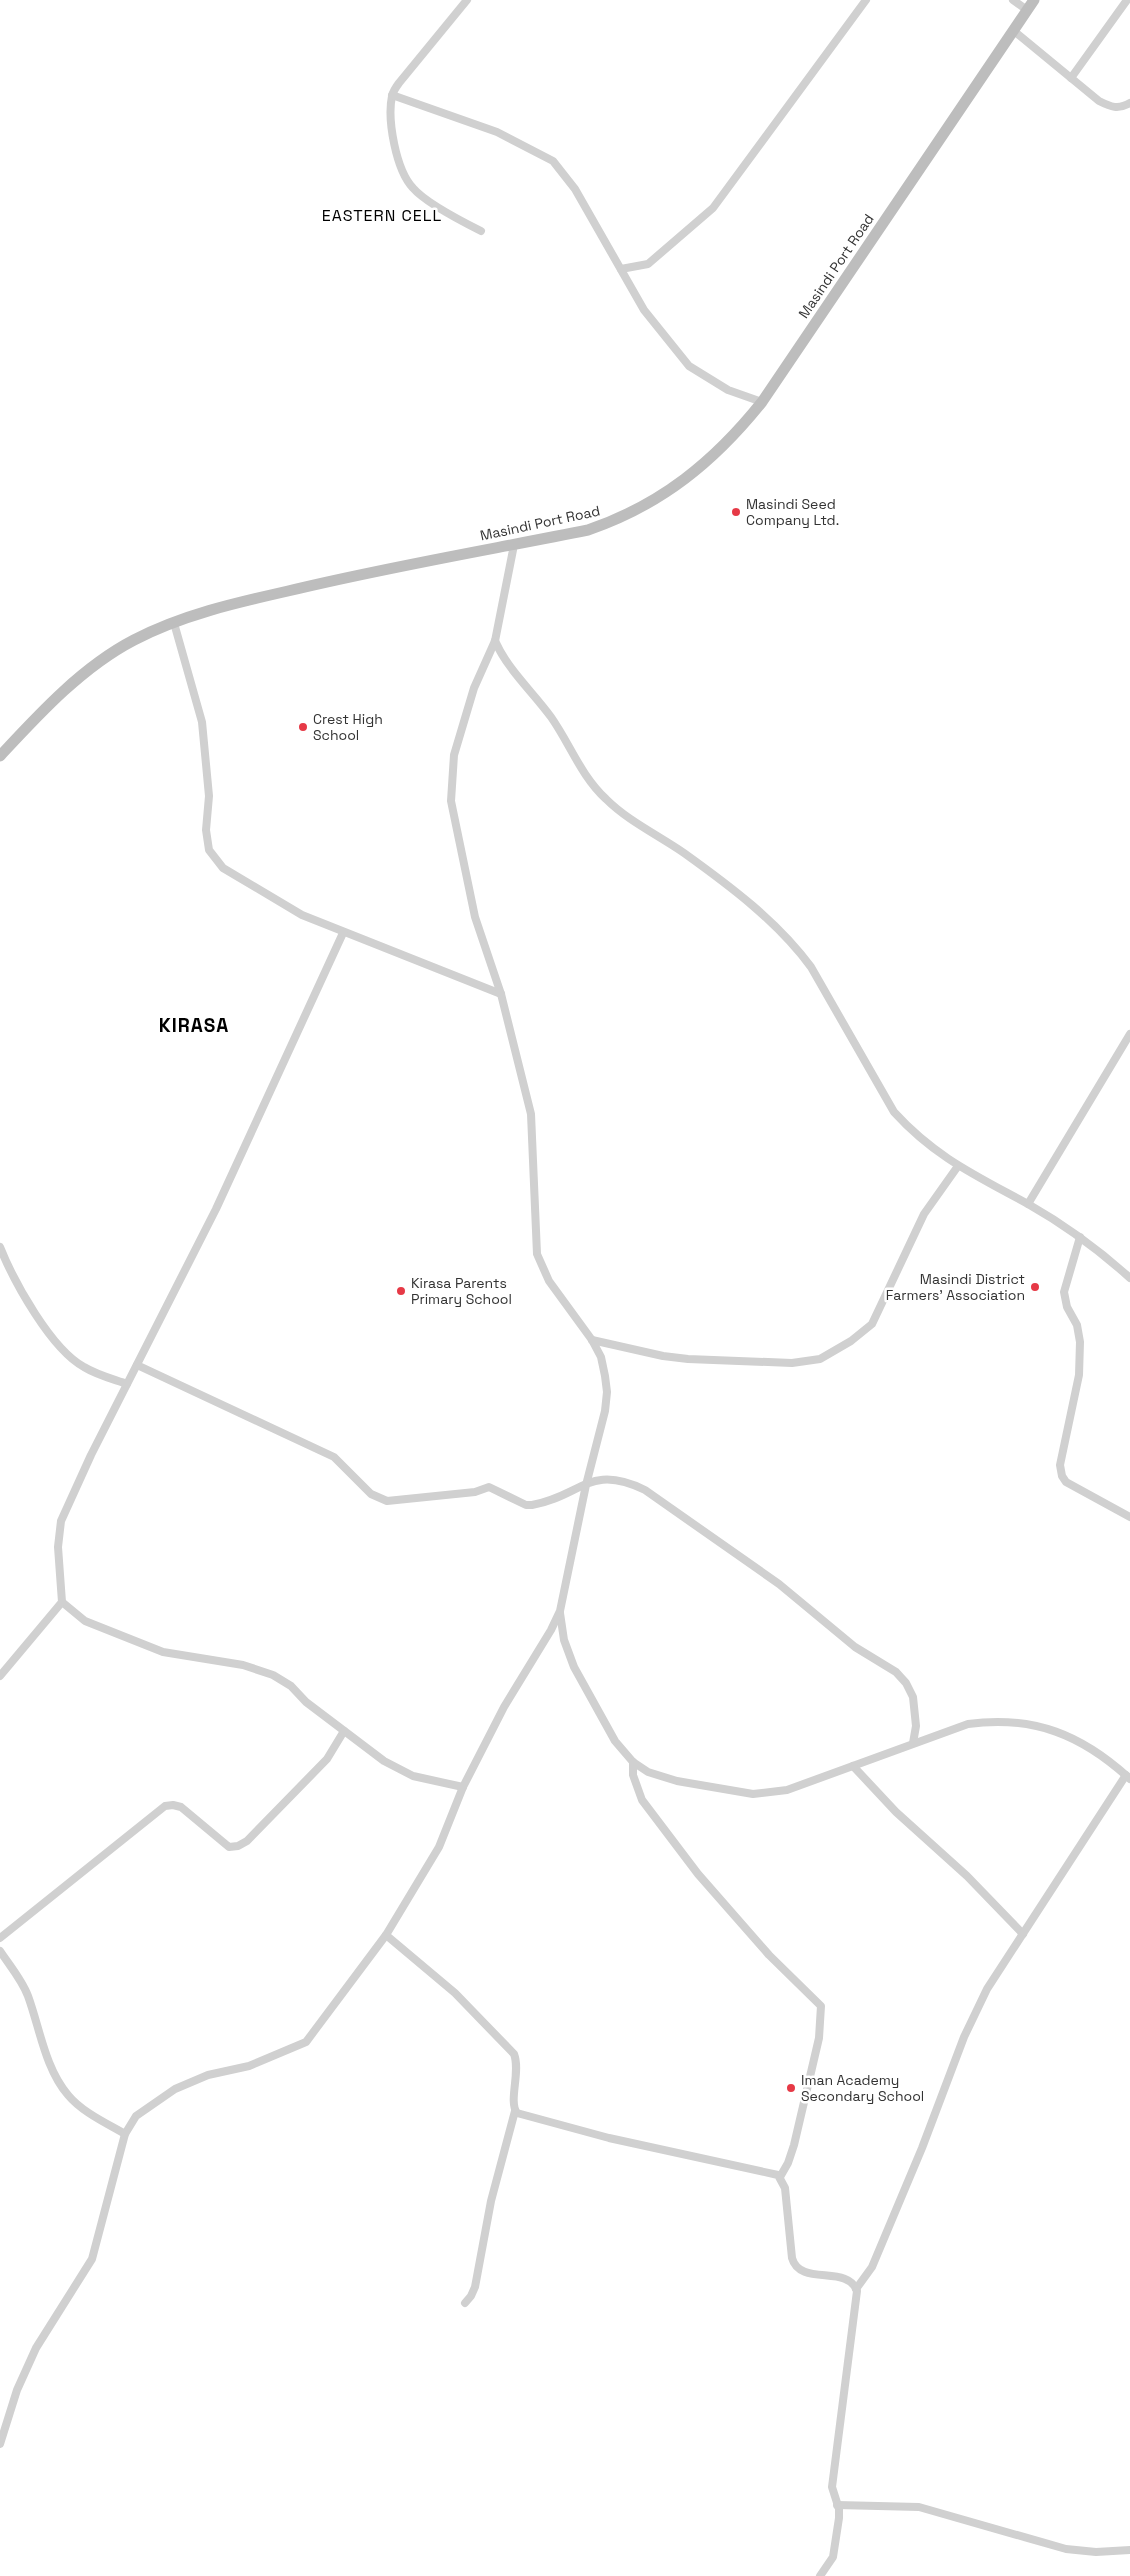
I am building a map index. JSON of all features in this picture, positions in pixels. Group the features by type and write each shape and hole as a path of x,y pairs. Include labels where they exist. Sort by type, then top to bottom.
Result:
{"main road":[{"name":"Masindi Port Road","path":"0,756 35,718 90,669 133,640 208,610 326,582 588,530 614,521 681,484 715,455 762,402 1034,0"}],"street":[{"path":"466,0 399,83 392,95 393,136 400,163 413,188 450,214 481,231"},
{"path":"621,270 648,264 713,208 866,0"},
{"path":"1013,0 1027,10"},
{"path":"1070,78 1126,0"},
{"path":"1014,31 1070,78 1111,108 1121,108 1130,103"},
{"path":"392,95 498,132 553,161 575,189 644,310 689,366 728,390 762,402"},
{"path":"0,2444 17,2390 36,2348 92,2259 125,2134 136,2116 175,2089 208,2075 249,2066 306,2042 386,1935 439,1847 463,1786 504,1707 552,1630 560,1610 586,1485 605,1411 607,1392 601,1358 592,1340 549,1281 537,1254 532,1114 501,994 475,917 451,801 454,755 474,688 495,641 514,545"},
{"path":"174,624 202,722 209,796 206,830 209,850 223,868 302,915 343,933 501,994"},
{"path":"495,641 504,660 530,688 553,719 584,774 605,799 684,854 775,924 798,950 811,967 894,1112 941,1156 1028,1204 1080,1237 1130,1278"},
{"path":"0,1676 62,1602 58,1547 61,1521 127,1384 216,1209 343,933"},
{"path":"1028,1204 1130,1034"},
{"path":"592,1340 663,1356 688,1359 792,1363 820,1359 845,1345 872,1324 879,1314 924,1214 958,1166"},
{"path":"1080,1237 1064,1292 1065,1302 1080,1336 1079,1375 1060,1472 1066,1482 1130,1517"},
{"path":"0,1247 19,1287 38,1320 64,1350 83,1367 127,1384"},
{"path":"137,1365 334,1457 371,1494 388,1501 475,1492 489,1487 526,1505 532,1505 609,1478 628,1482 644,1490 779,1584 855,1647 896,1672 906,1683 913,1697 916,1726 913,1743"},
{"path":"62,1602 85,1621 163,1652 243,1666 273,1675 291,1686 306,1702 384,1761 413,1776 463,1786"},
{"path":"560,1610 564,1640 574,1667 615,1741 633,1762 648,1772 677,1781 722,1790 760,1794 787,1790 968,1724 1009,1723 1041,1728 1072,1737 1105,1756 1128,1777 988,1989 971,2022 872,2268 856,2289 832,2487 839,2518 835,2552 820,2576"},
{"path":"0,1938 165,1806 181,1807 229,1847 238,1846 247,1841 327,1758 344,1731"},
{"path":"633,1762 633,1775 642,1800 698,1874 769,1955 821,2006 819,2038 794,2145 780,2177"},
{"path":"853,1766 896,1812 968,1876 1023,1934"},
{"path":"386,1935 455,1993 514,2054 518,2068 513,2106 515,2111 491,2201 475,2287 465,2303"},
{"path":"0,1951 22,1981 28,1995 36,2026 56,2074 67,2094 77,2104 125,2134"},
{"path":"515,2111 526,2117 609,2138 772,2172 780,2177 785,2188 792,2258 795,2266 803,2271 847,2280 854,2284 856,2289"},
{"path":"837,2505 919,2507 1066,2549 1096,2552 1130,2550"}],"place":[{"name":"Masindi Seed Company Ltd.","path":"736,512"},
{"name":"Crest High School","path":"303,727"},
{"name":"Masindi District Farmers' Association","path":"1035,1287"},
{"name":"Kirasa Parents Primary School","path":"401,1291"},
{"name":"Iman Academy Secondary School","path":"791,2088"}],"district":[{"name":"EASTERN CELL","path":"382,215"},
{"name":"KIRASA","path":"194,1025"}]}
